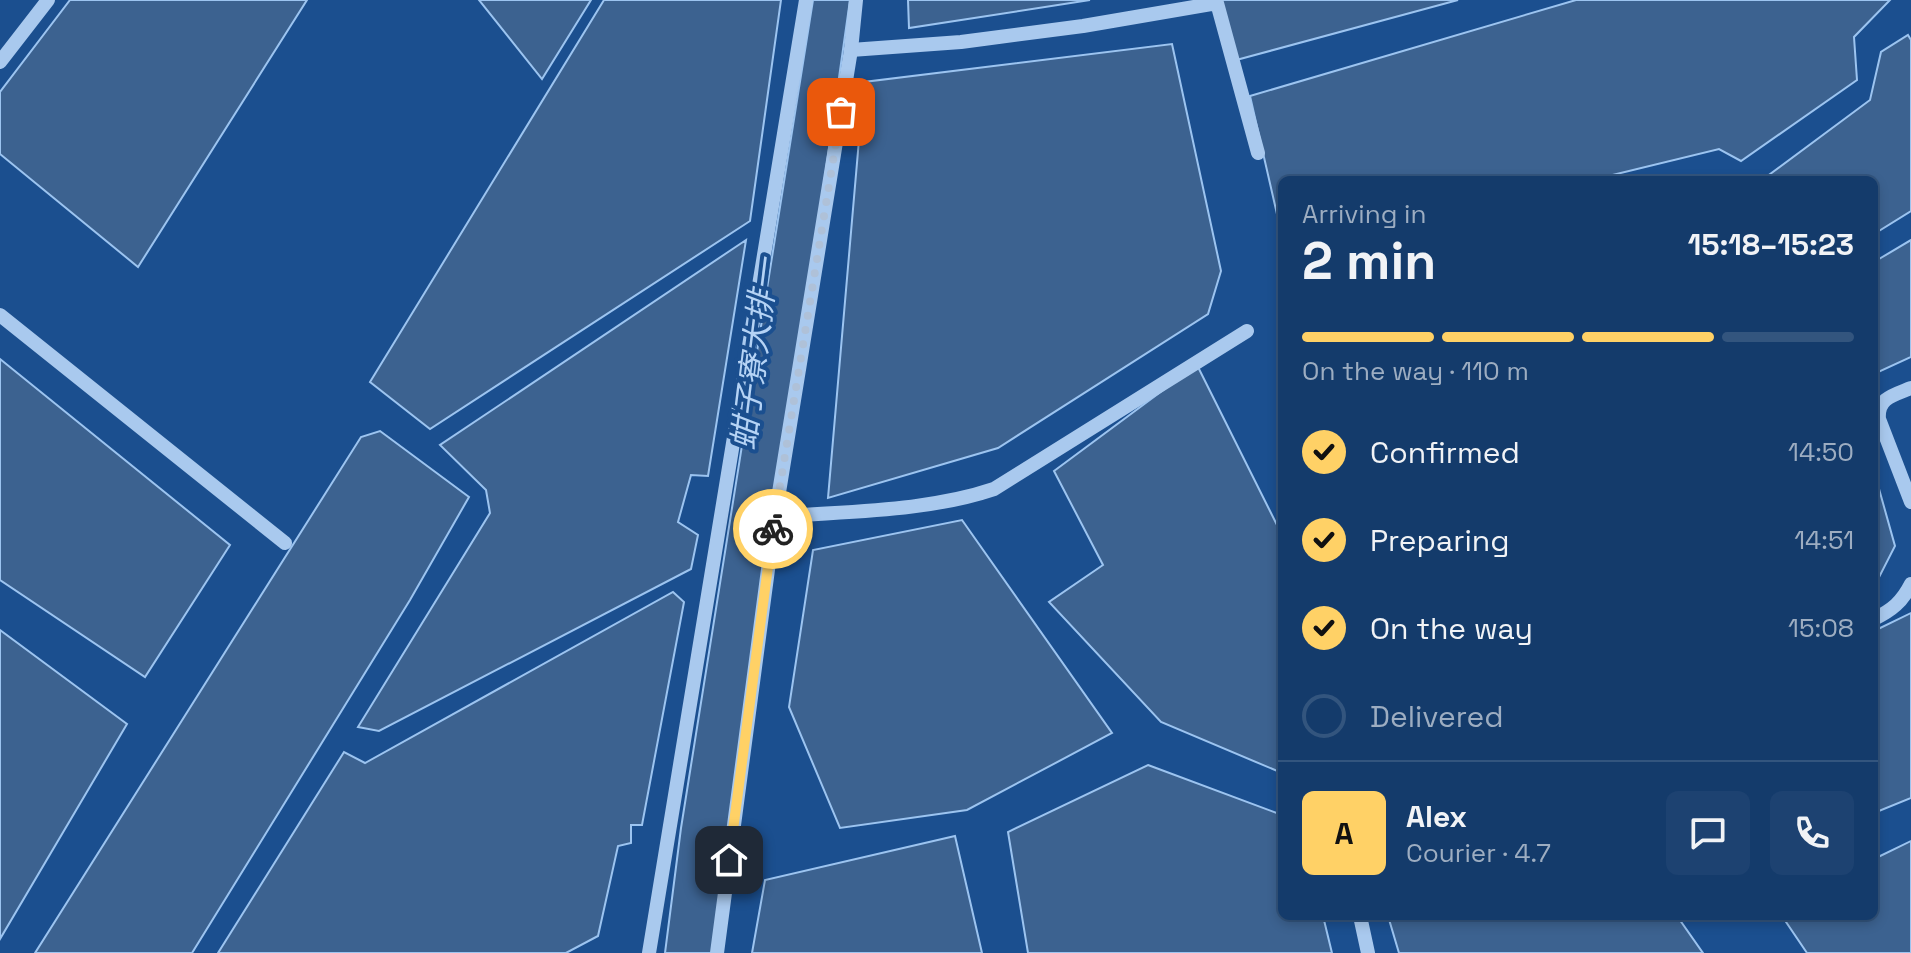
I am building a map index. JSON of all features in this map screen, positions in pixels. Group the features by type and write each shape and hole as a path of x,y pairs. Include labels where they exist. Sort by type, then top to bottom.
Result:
{"street":[{"path":"0,62 48,0"},
{"path":"649,953 806,0"},
{"path":"717,953 775,517 851,50 856,0"},
{"path":"851,50 991,38 1217,3 1258,153"},
{"path":"0,315 285,543"},
{"path":"775,517 936,503 994,489 1247,331"},
{"path":"1911,388 1885,398 1878,410 1911,502"},
{"path":"1878,617 1903,600 1911,584"},
{"path":"1361,920 1368,953"}],"water":[{"path":"70,0 307,0 138,267 0,154 0,92"},
{"path":"479,0 591,0 542,79"},
{"path":"604,0 781,0 750,221 430,429 370,382"},
{"path":"813,0 850,0 715,953 665,953 681,828"},
{"path":"908,0 1090,0 909,28"},
{"path":"1218,0 1458,0 1229,62"},
{"path":"1576,0 1890,0 1854,37 1857,80 1741,161 1719,149 1608,176 1278,176 1278,218 1250,96"},
{"path":"1908,35 1911,40 1911,211 1878,232 1878,176 1767,176 1870,100 1881,52"},
{"path":"1172,44 1221,271 1208,314 998,448 828,498 864,82"},
{"path":"746,240 708,476 691,475 678,522 698,535 691,569 379,731 358,727 490,513 486,490 440,445"},
{"path":"1911,240 1911,357 1878,372 1878,260"},
{"path":"0,359 230,545 145,677 0,580"},
{"path":"1197,365 1278,527 1278,771 1161,722 1049,602 1103,565 1054,471"},
{"path":"380,431 469,497 410,600 192,953 35,953 361,437"},
{"path":"1878,485 1895,546 1878,579"},
{"path":"962,520 1112,733 967,810 840,828 789,707 813,550"},
{"path":"673,592 684,602 642,825 631,825 631,843 618,846 598,936 566,953 218,953 344,752 365,763"},
{"path":"1911,613 1911,798 1878,811 1878,629"},
{"path":"0,630 127,724 0,939"},
{"path":"1148,765 1278,814 1278,920 1324,920 1332,953 1028,953 1008,832"},
{"path":"955,836 982,953 752,953 765,880"},
{"path":"1911,841 1911,953 1807,953 1785,920 1878,920 1878,857"},
{"path":"1389,920 1680,920 1703,953 1399,953"}],"way so far":[{"path":"773,529 841,112"}],"route":[{"path":"729,860 773,529"}],"water label":[{"name":"蚶子寮大排一","path":"755,354"}]}
